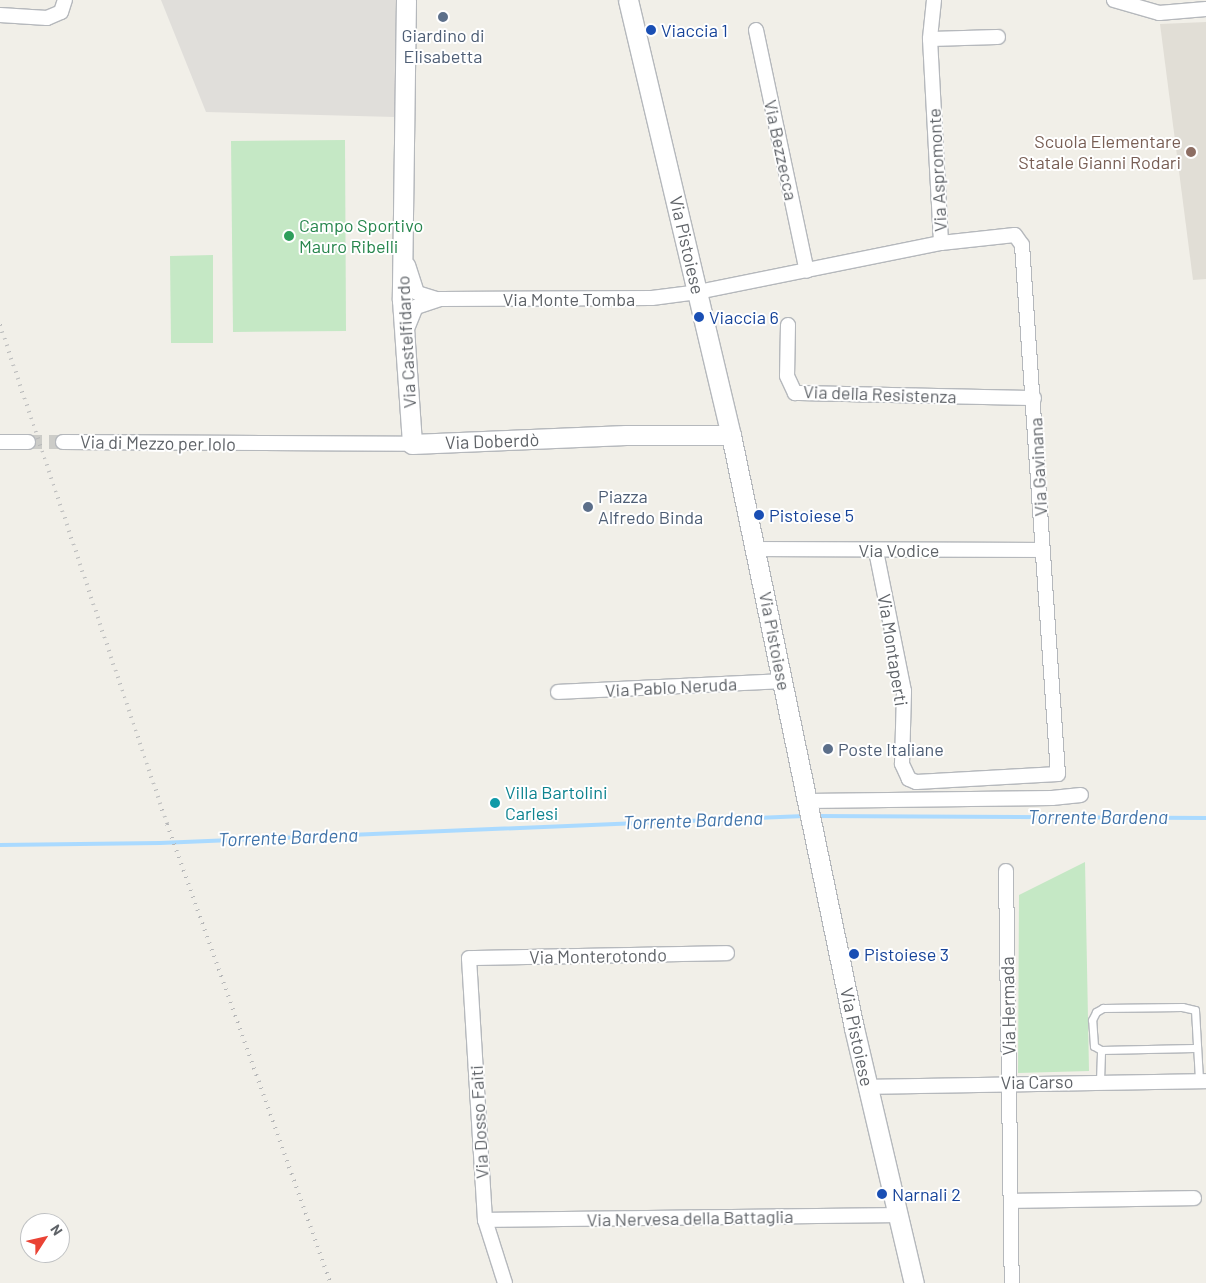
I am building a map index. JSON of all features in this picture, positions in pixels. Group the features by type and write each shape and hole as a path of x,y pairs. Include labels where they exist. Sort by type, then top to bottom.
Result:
{"main road":[{"name":"Via Castelfidardo","path":"406,0 402,300 412,444"},
{"name":"Via Pistoiese","path":"628,0 731,435 868,1087 896,1216 914,1283"},
{"name":"Via Doberdò","path":"412,444 626,435 731,435"}],"street":[{"path":"0,15 47,18 61,12 65,0"},
{"name":"Via Aspromonte","path":"698,292 941,243 930,39 934,0"},
{"path":"1114,0 1159,13 1206,9"},
{"name":"Via Bezzecca","path":"756,30 807,271"},
{"path":"930,39 998,37"},
{"name":"Via Gavinana","path":"941,243 1010,235 1019,238 1034,398 1058,774"},
{"name":"Via Monte Tomba","path":"403,241 413,288 420,294 440,299 652,298 698,292"},
{"name":"Via Monte Tomba","path":"404,337 416,307 440,299"},
{"name":"Via della Resistenza","path":"788,325 787,376 795,393 1034,398"},
{"path":"0,442 28,442"},
{"name":"Via di Mezzo per Iolo","path":"63,442 233,442 253,449"},
{"name":"Via Doberdò","path":"253,449 412,444"},
{"name":"Via Vodice","path":"756,549 876,551 1043,550"},
{"name":"Via Montaperti","path":"876,551 904,691 902,764 909,778 916,782 1058,774"},
{"name":"Via Pablo Neruda","path":"558,692 783,681"},
{"path":"808,805 1042,798 1081,795"},
{"name":"Via Hermada","path":"1006,871 1012,1283"},
{"name":"Via Monterotondo","path":"469,958 727,953"},
{"name":"Via Dosso Faiti","path":"469,958 484,1220 505,1283"},
{"name":"Via Carso","path":"868,1087 1100,1081 1202,1081"},
{"path":"1012,1201 1194,1198"},
{"name":"Via Nervesa della Battaglia","path":"484,1220 896,1216"}],"lane":[{"path":"1194,1048 1101,1050 1094,1046 1092,1020 1096,1012 1103,1008 1182,1007 1195,1010 1194,1048 1202,1081"},
{"path":"1100,1081 1101,1050"}],"shaded area":[{"path":"161,0 402,0 395,117 206,112"},
{"name":"Scuola Elementare Statale Gianni Rodari","path":"1206,22 1206,279 1193,280 1160,24"}],"green space":[{"name":"Campo Sportivo Mauro Ribelli","path":"345,140 346,331 233,332 231,141"},
{"path":"213,255 213,343 171,343 170,256"},
{"path":"1085,862 1089,1071 1018,1073 1019,895"}],"waterway":[{"name":"Torrente Bardena","path":"0,845 160,843 804,816"},
{"name":"Torrente Bardena","path":"816,816 1206,818"}],"tunnel":[{"path":"28,442 63,442"}],"railway":[{"path":"0,325 167,824 330,1283"}],"place":[{"name":"Giardino di Elisabetta","path":"443,17"},
{"name":"Viaccia 1","path":"651,30"},
{"name":"Scuola Elementare Statale Gianni Rodari","path":"1191,152"},
{"name":"Campo Sportivo Mauro Ribelli","path":"289,236"},
{"name":"Viaccia 6","path":"699,317"},
{"name":"Piazza Alfredo Binda","path":"588,507"},
{"name":"Pistoiese 5","path":"759,515"},
{"name":"Poste Italiane","path":"828,749"},
{"name":"Villa Bartolini Carlesi","path":"495,803"},
{"name":"Pistoiese 3","path":"854,954"},
{"name":"Narnali 2","path":"882,1194"}]}
